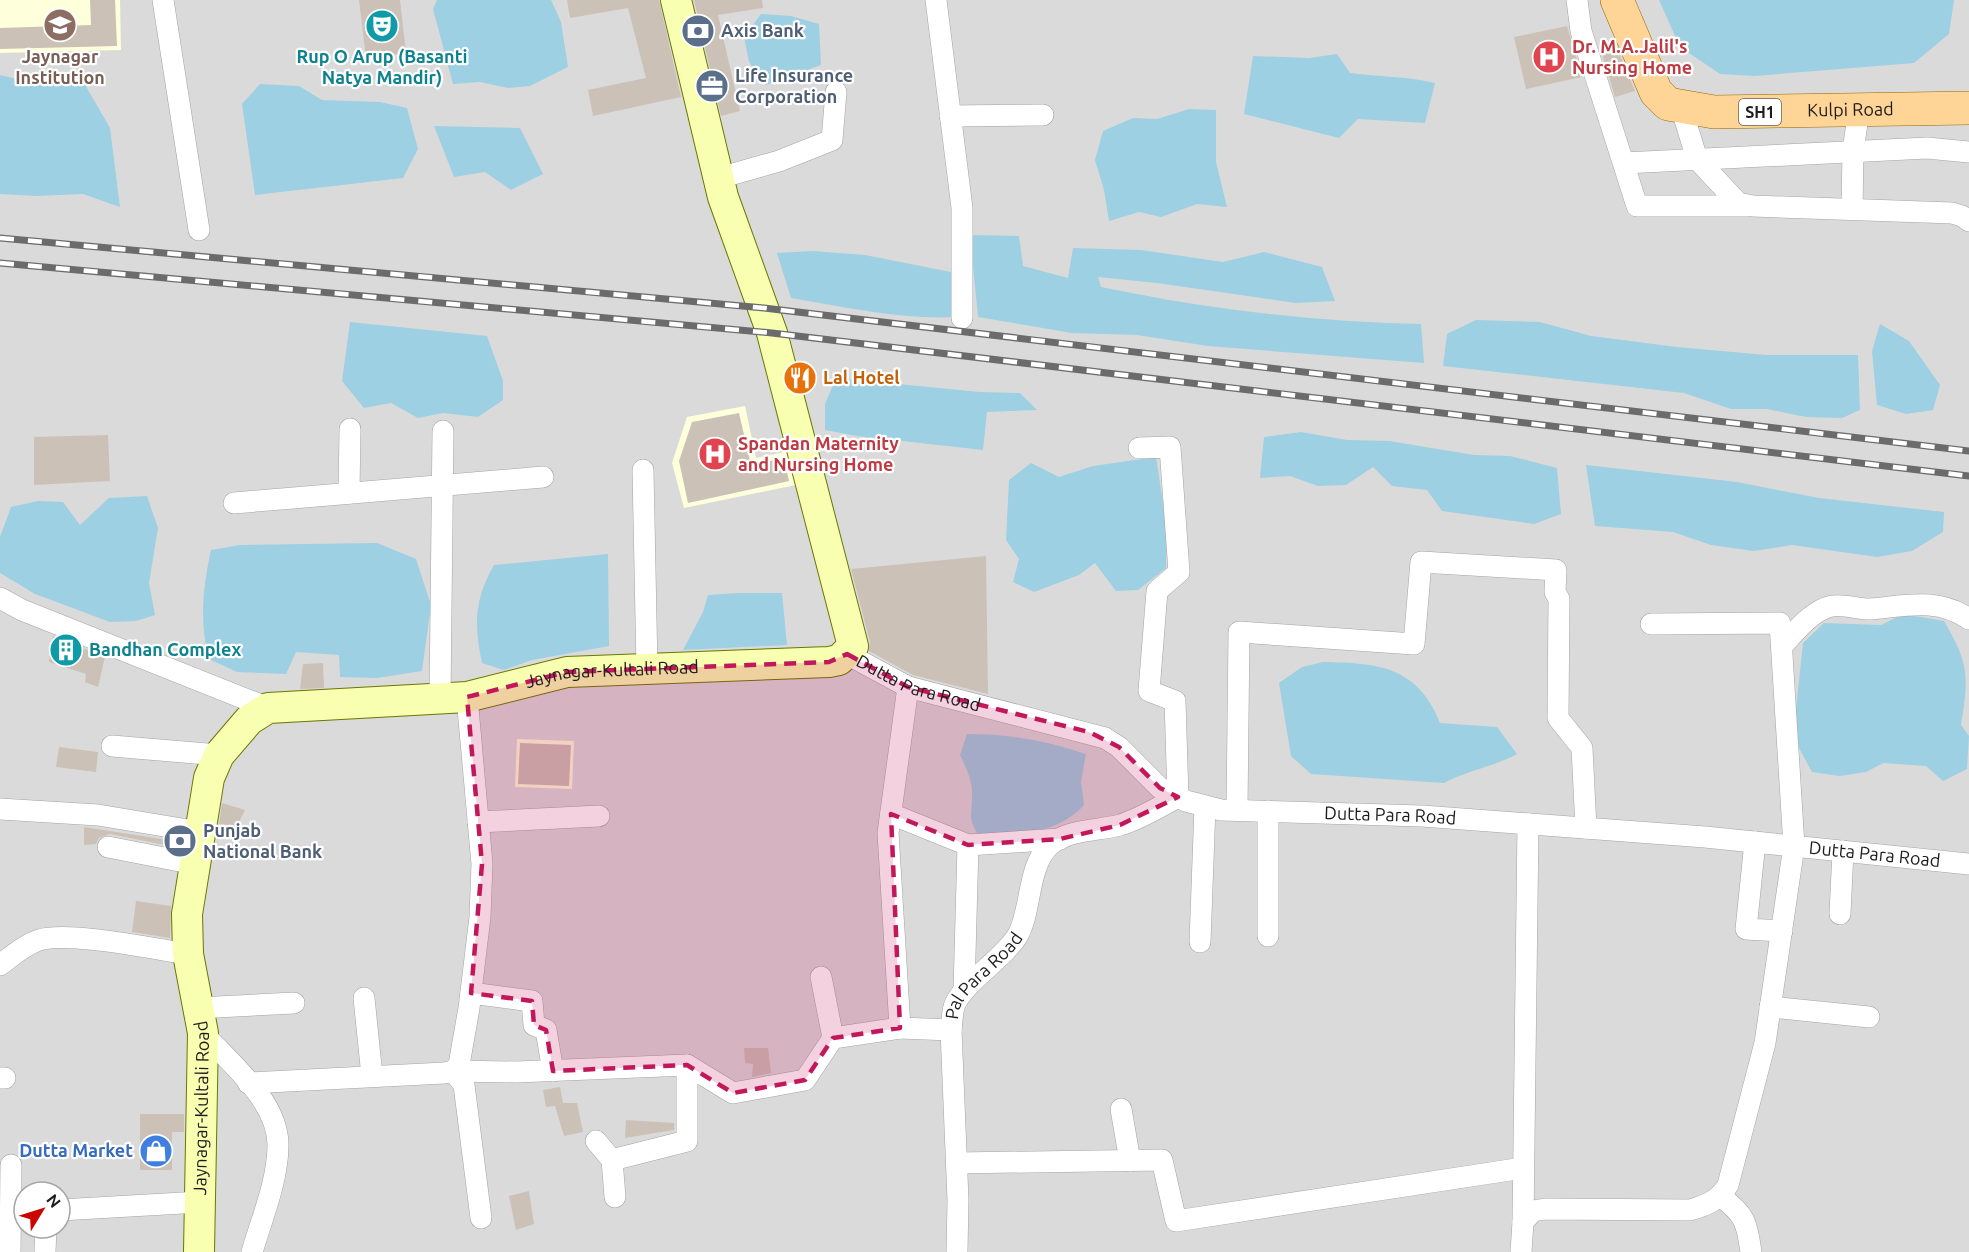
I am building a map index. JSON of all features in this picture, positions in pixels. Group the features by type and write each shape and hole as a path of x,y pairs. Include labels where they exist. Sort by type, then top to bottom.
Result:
{"main road":[{"path":"676,0 719,178 772,333 852,636 853,646 847,654"},
{"name":"Kulpi Road","path":"1617,0 1656,92 1668,104 1714,112 1969,108"},
{"name":"Jaynagar-Kultali Road","path":"199,1252 201,1021 188,954 187,914 209,778 219,755 249,720 268,708 453,698 567,672 829,662 847,654"}],"street":[{"path":"163,0 199,230"},
{"path":"936,0 962,207 962,318"},
{"path":"1577,0 1581,31 1636,206 1753,206 1952,213 1969,221"},
{"path":"719,178 779,161 832,140 836,92"},
{"path":"1681,107 1697,159 1738,203 1753,206"},
{"path":"1852,209 1853,151 1859,110"},
{"path":"950,116 1043,115"},
{"path":"1624,163 1927,148 1969,152"},
{"path":"350,429 350,493"},
{"path":"443,432 442,485 453,698 478,822 482,864 471,993 462,1054 459,1065 453,1071"},
{"path":"891,814 968,845 1060,839 1120,825 1178,797 1175,701 1149,692 1157,591 1179,572 1170,447 1139,448"},
{"path":"643,470 647,669"},
{"path":"234,502 543,477"},
{"path":"1238,810 1239,632 1414,644 1421,562 1556,570 1555,592 1559,599 1558,718 1581,748 1586,828"},
{"path":"0,598 22,610 268,708"},
{"path":"1782,646 1807,619 1832,606 1869,609 1898,604 1952,607 1969,619"},
{"path":"1523,1222 1533,1211 1545,1209 1690,1210 1707,1205 1720,1197 1731,1174 1765,1043 1794,846 1780,623 1651,624"},
{"name":"Dutta Para Road","path":"847,654 908,687 1105,738 1119,747 1160,788 1205,806 1238,810 1422,816 1586,828 1755,842 1969,864"},
{"path":"900,1028 888,833 908,687"},
{"path":"112,746 219,755"},
{"path":"1200,942 1205,806"},
{"path":"0,809 98,815 200,832"},
{"path":"1268,936 1269,811"},
{"path":"478,822 599,816"},
{"path":"1521,1252 1528,824"},
{"name":"Pal Para Road","path":"957,1252 957,1163 951,1030 955,1006 964,991 1003,956 1017,936 1026,916 1040,860 1048,847 1060,839"},
{"path":"1755,842 1746,929 1782,931"},
{"path":"964,991 968,845"},
{"path":"108,847 195,864"},
{"path":"1840,914 1843,851"},
{"path":"0,966 18,951 40,940 67,937 188,954"},
{"path":"248,1083 453,1071 553,1071 687,1065 733,1093 805,1080 833,1038 821,977"},
{"path":"471,993 532,1000 534,1025 546,1030 553,1071"},
{"path":"364,998 372,1077"},
{"path":"252,1252 276,1164 278,1144 276,1128 269,1112 201,1021 294,1003"},
{"path":"1770,1007 1869,1017"},
{"path":"833,1038 900,1028 951,1030"},
{"path":"612,1160 687,1141 687,1065"},
{"path":"453,1071 464,1085 480,1218"},
{"path":"1121,1109 1130,1161"},
{"path":"596,1141 612,1160 615,1197"},
{"path":"957,1163 1162,1160 1176,1221 1523,1168"},
{"path":"10,1252 11,1165"},
{"path":"1720,1197 1737,1208 1745,1220 1751,1252"},
{"path":"72,1209 200,1202"}],"highlighted area":[{"path":"847,654 908,687 1089,732 1119,747 1160,788 1178,797 1120,825 1060,839 968,845 891,814 900,1028 833,1038 805,1080 733,1093 687,1065 553,1071 546,1030 534,1025 532,1001 471,993 482,864 467,697 567,672 829,662"}],"shaded area":[{"path":"0,0 1969,0 1969,1252 0,1252"},
{"name":"Jaynagar Institution","path":"0,0 120,0 121,50 0,53"},
{"name":"Spandan Maternity and Nursing Home","path":"745,406 756,458 789,451 796,485 684,508 672,463 687,417"},
{"path":"517,739 574,741 572,789 515,787"}],"water":[{"path":"437,0 551,0 561,22 568,67 530,86 508,88 480,82 453,84 433,9"},
{"path":"1659,0 1954,0 1949,34 1914,63 1755,76 1720,74 1680,47"},
{"path":"761,14 791,16 819,24 821,65 766,85 749,62 744,37"},
{"path":"1337,54 1350,73 1435,83 1425,123 1358,119 1339,138 1244,114 1253,56 1309,58"},
{"path":"0,75 43,85 84,83 110,128 120,207 83,194 37,196 0,194"},
{"path":"260,84 299,86 322,100 380,102 407,108 418,149 403,178 255,195 242,104"},
{"path":"1189,109 1216,110 1216,162 1227,207 1197,204 1161,217 1139,212 1109,221 1104,190 1095,160 1103,131 1133,118 1157,119"},
{"path":"434,126 520,128 543,174 511,190 485,172 454,177"},
{"path":"970,235 1019,236 1023,266 1068,278 1073,248 1141,250 1223,262 1264,252 1322,267 1335,301 1296,303 1098,277 1101,287 1220,308 1300,317 1421,324 1424,363 1208,346 1137,335 1072,333 978,317"},
{"path":"812,251 865,255 956,273 957,317 894,315 791,298 777,253"},
{"path":"1476,320 1540,322 1591,336 1677,347 1766,355 1858,355 1860,410 1842,418 1806,417 1767,409 1731,409 1684,393 1443,366 1447,334"},
{"path":"350,322 487,336 503,381 503,400 478,417 443,413 418,418 391,403 364,408 342,381"},
{"path":"1880,324 1909,341 1940,385 1933,410 1906,414 1877,405 1872,351"},
{"path":"836,378 980,392 1020,393 1037,410 987,412 983,450 857,436 825,430 825,404"},
{"path":"1301,432 1347,440 1389,441 1474,455 1510,456 1557,468 1561,514 1534,524 1442,511 1427,490 1392,486 1373,467 1346,485 1318,486 1290,476 1260,478 1264,437"},
{"path":"1156,457 1167,529 1166,568 1138,590 1116,591 1095,563 1079,575 1034,592 1013,582 1019,559 1006,540 1009,480 1031,463 1059,477 1093,466"},
{"path":"1586,465 1737,482 1819,498 1944,512 1943,532 1912,551 1877,557 1792,545 1754,551 1711,545 1673,532 1595,526"},
{"path":"147,496 158,528 149,583 155,615 136,621 110,622 35,594 0,573 0,537 11,507 38,501 63,502 80,525 109,498"},
{"path":"377,543 416,559 431,605 422,671 377,678 340,677 339,655 296,652 286,674 237,672 209,659 204,632 203,604 211,550 240,545"},
{"path":"608,554 609,646 532,660 504,670 482,663 477,625 479,601 494,565"},
{"path":"782,593 787,645 683,650 703,612 708,595"},
{"path":"1903,614 1944,621 1958,648 1966,681 1961,725 1969,736 1967,769 1943,781 1926,766 1883,763 1866,772 1840,776 1812,772 1793,737 1803,643 1824,623 1881,625"},
{"path":"1323,662 1361,664 1394,672 1420,690 1431,704 1440,723 1497,727 1517,754 1444,783 1311,774 1291,756 1279,683 1302,667"},
{"path":"967,734 1027,739 1086,754 1081,782 1084,805 1074,815 1049,828 1007,836 979,837 972,820 970,780 960,755"}],"building":[{"name":"Jaynagar Institution","path":"90,0 115,0 117,46 0,49 0,28 91,25"},
{"name":"Rup O Arup (Basanti Natya Mandir)","path":"359,0 400,0 406,53 366,58"},
{"path":"567,0 659,0 681,97 593,116 588,90 646,78 628,8 570,18"},
{"path":"694,0 762,0 763,8 718,15 740,111 721,116"},
{"name":"Dr. M.A.Jalil's Nursing Home","path":"1567,26 1582,77 1526,89 1514,37"},
{"path":"1616,46 1635,91 1615,97 1601,50"},
{"path":"799,367 807,367 812,390 805,391"},
{"name":"Spandan Maternity and Nursing Home","path":"739,413 751,465 784,458 789,481 688,503 679,461 692,422"},
{"path":"108,435 110,481 34,485 34,437"},
{"path":"986,556 988,694 913,675 869,651 870,642 851,569"},
{"path":"53,636 105,657 98,687 85,682 86,674 49,662"},
{"path":"323,663 324,688 300,689 303,664"},
{"path":"520,743 571,745 569,786 518,784"},
{"path":"59,747 98,752 96,772 56,767"},
{"path":"222,803 245,810 237,826 219,824"},
{"path":"84,827 181,842 180,848 110,834 99,838 96,844 84,845"},
{"path":"136,901 171,906 170,938 132,932"},
{"path":"744,1048 768,1048 771,1073 752,1077 753,1064 745,1063"},
{"path":"560,1087 563,1103 577,1103 583,1132 564,1136 555,1106 546,1107 543,1090"},
{"name":"Dutta Market","path":"140,1114 184,1114 184,1132 172,1132 172,1170 140,1170"},
{"path":"626,1120 674,1123 674,1130 625,1138"},
{"path":"529,1191 534,1224 516,1230 509,1196"}],"railway":[{"path":"0,238 764,308 1969,451"},
{"path":"0,263 772,333 1969,476"}],"place":[{"name":"Jaynagar Institution","path":"60,25"},
{"name":"Rup O Arup (Basanti Natya Mandir)","path":"382,26"},
{"name":"Axis Bank","path":"698,31"},
{"name":"Dr. M.A.Jalil's Nursing Home","path":"1549,57"},
{"name":"Life Insurance Corporation","path":"712,86"},
{"name":"Lal Hotel","path":"800,378"},
{"name":"Spandan Maternity and Nursing Home","path":"715,454"},
{"name":"Bandhan Complex","path":"66,650"},
{"name":"Punjab National Bank","path":"180,841"},
{"name":"Dutta Market","path":"156,1151"}]}
